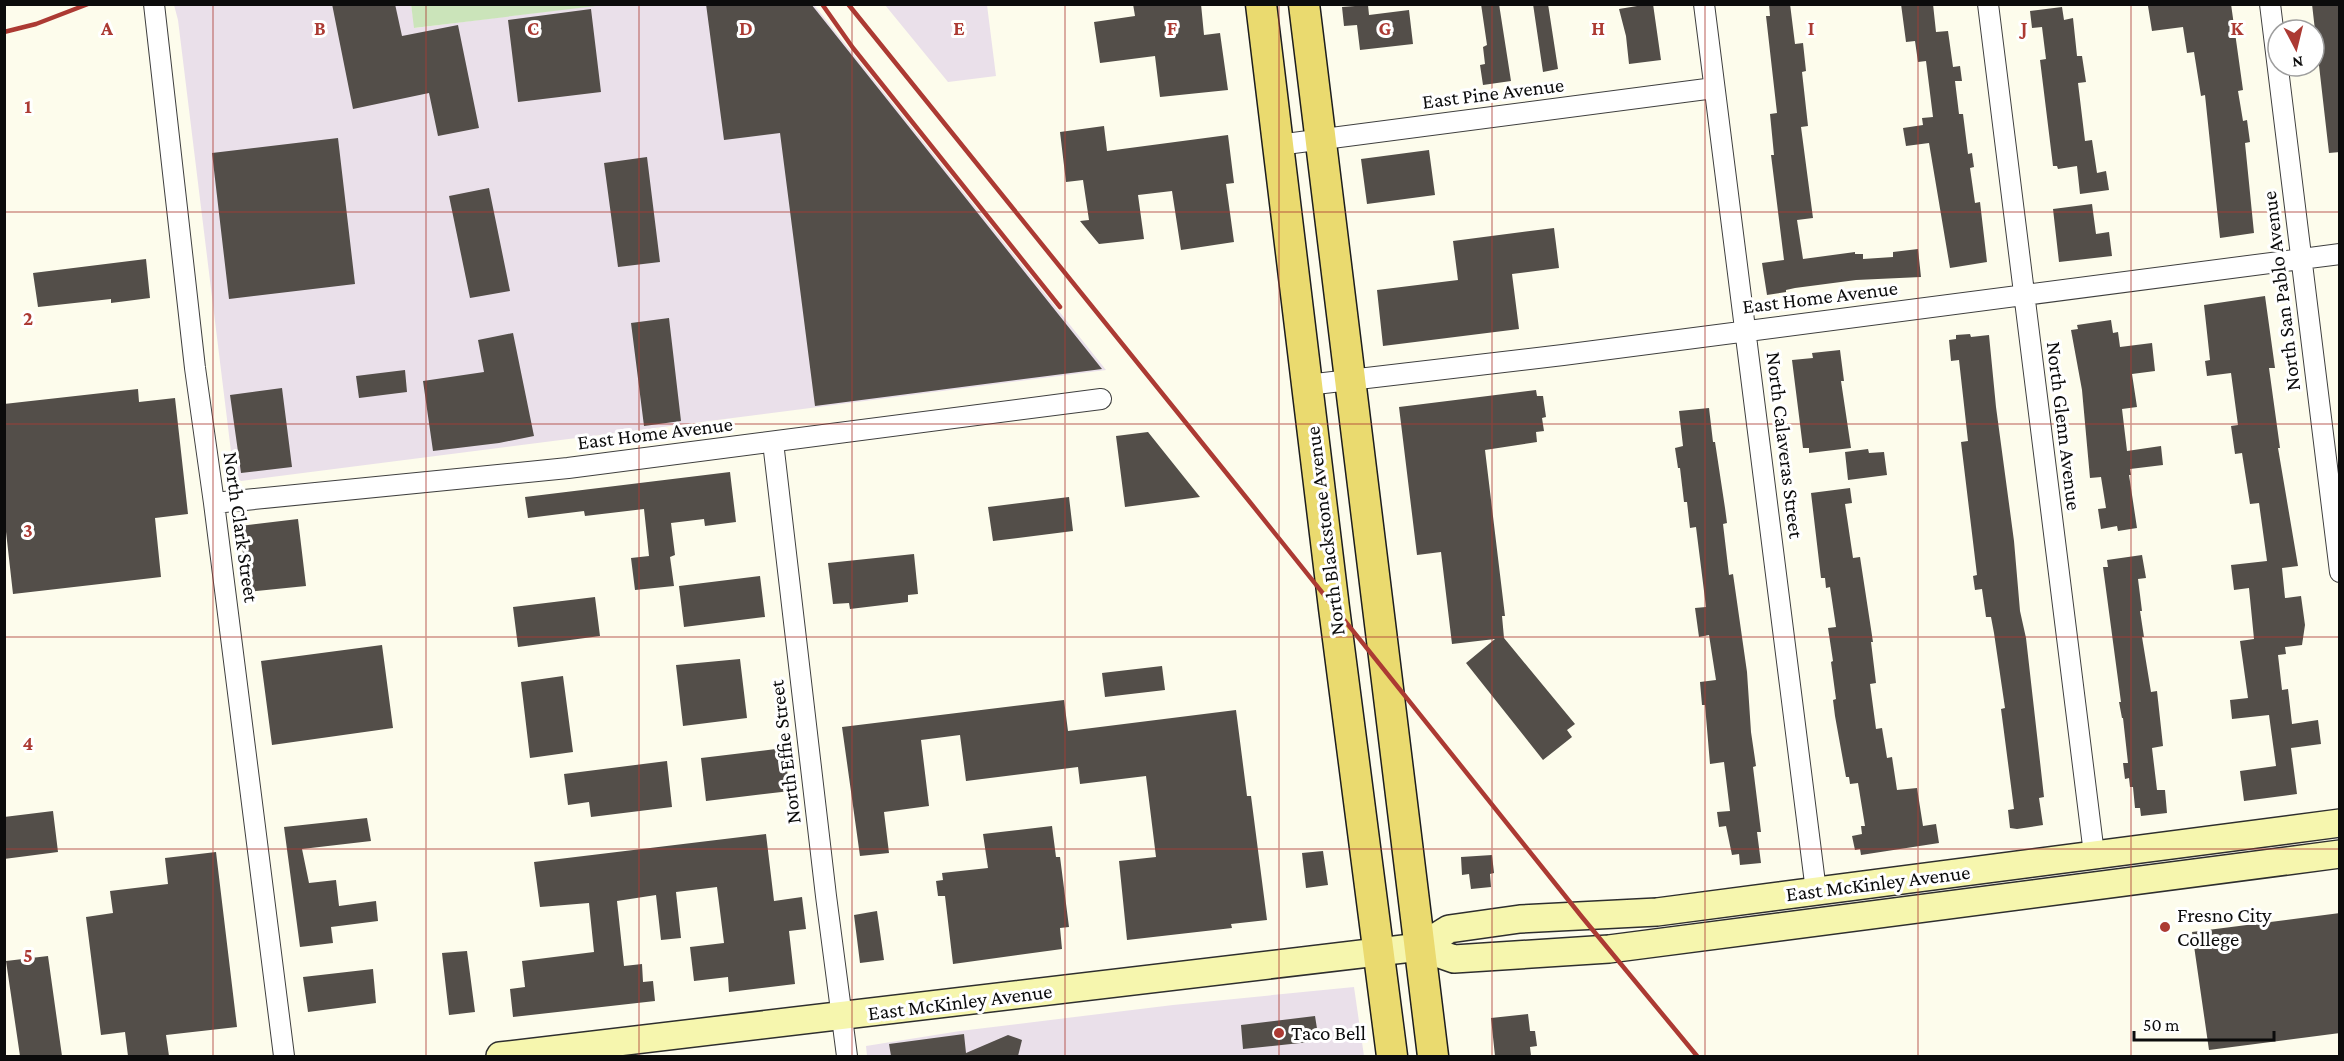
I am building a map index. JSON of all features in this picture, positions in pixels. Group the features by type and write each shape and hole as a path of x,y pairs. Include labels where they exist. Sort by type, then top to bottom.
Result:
{"main road":[{"name":"North Blackstone Avenue","path":"1261,4 1392,1056"},
{"name":"North Blackstone Avenue","path":"1304,4 1433,1056"},
{"name":"East McKinley Avenue","path":"500,1056 1420,947 1449,929 1520,919 1657,912 2340,823"},
{"path":"1824,922 1924,893 2075,872 2085,868 2091,862 2094,854"},
{"name":"East McKinley Avenue","path":"1420,947 1454,959 1665,943 2340,855"},
{"path":"1665,943 1715,923 1789,910 1806,904 1816,891"}],"street":[{"name":"North Clark Street","path":"154,4 195,368 284,1056"},
{"name":"North Calaveras Street","path":"1704,4 1816,891"},
{"name":"North Glenn Avenue","path":"1988,4 2094,854"},
{"name":"North San Pablo Avenue","path":"2270,4 2340,572"},
{"name":"East Pine Avenue","path":"1278,145 1714,88"},
{"name":"East Home Avenue","path":"1307,385 2340,254"},
{"name":"East Home Avenue","path":"214,503 568,468 1101,399"},
{"name":"North Effie Street","path":"773,442 848,1056"}],"shaded area":[{"path":"604,4 814,5 1106,370 241,481 234,476 178,20 174,5 411,5 415,28"},
{"path":"885,5 987,5 996,76 948,82"},
{"path":"1354,987 1364,1056 867,1056 866,1046 960,1031 1173,1005"}],"green space":[{"path":"411,4 604,4 604,5 414,28"}],"building":[{"path":"332,4 395,4 402,36 458,25 479,128 438,136 429,93 353,109"},
{"path":"706,4 811,4 1102,369 815,406 780,133 724,140"},
{"path":"1133,4 1201,4 1204,35 1220,33 1228,90 1160,97 1155,56 1100,63 1094,22 1135,16"},
{"path":"1481,4 1499,4 1511,81 1483,85 1480,65 1485,64 1483,47 1487,45"},
{"path":"1533,4 1548,4 1558,69 1543,72"},
{"path":"1636,4 1653,4 1661,60 1629,64 1626,36 1619,9 1637,6"},
{"path":"1769,4 1790,4 1795,44 1803,43 1806,71 1802,72 1808,126 1801,127 1813,218 1797,220 1803,259 1855,252 1855,254 1863,254 1863,259 1893,257 1893,252 1918,249 1921,277 1856,280 1795,288 1767,295 1762,263 1784,260 1771,155 1774,155 1770,114 1777,113 1766,16 1770,16"},
{"path":"1901,4 1933,4 1936,32 1948,31 1953,67 1960,66 1962,81 1955,81 1959,114 1963,114 1968,154 1972,153 1974,167 1970,168 1975,203 1980,202 1987,262 1950,268 1929,143 1906,146 1903,128 1923,125 1922,118 1933,117 1926,61 1918,62 1915,41 1906,42"},
{"path":"2231,4 2243,90 2238,91 2243,121 2247,120 2250,142 2245,143 2254,233 2220,238 2205,95 2201,96 2194,52 2187,53 2183,27 2152,31 2148,6"},
{"path":"2312,4 2340,4 2340,152 2329,153 2320,78 2326,78 2326,18 2314,18"},
{"path":"1368,5 1369,15 1409,10 1413,44 1360,50 1357,25 1344,26 1342,7"},
{"path":"2062,7 2064,20 2073,18 2077,56 2082,56 2086,82 2078,83 2085,141 2092,140 2097,173 2106,171 2109,190 2080,194 2077,166 2058,169 2057,166 2053,166 2040,60 2046,59 2042,27 2032,28 2030,11"},
{"path":"591,9 601,92 518,102 508,20"},
{"path":"1104,126 1107,151 1228,135 1234,183 1226,184 1234,242 1181,250 1172,191 1138,195 1144,239 1099,244 1080,221 1089,220 1083,180 1066,182 1060,132"},
{"path":"338,138 355,284 229,299 212,153"},
{"path":"1429,150 1435,195 1367,204 1361,159"},
{"path":"647,157 660,262 618,267 604,163"},
{"path":"489,188 510,291 470,298 449,196"},
{"path":"2092,204 2096,234 2109,232 2112,256 2059,262 2053,209"},
{"path":"1554,228 1559,268 1512,274 1519,329 1383,346 1377,290 1458,280 1453,241"},
{"path":"146,259 150,298 111,303 111,299 38,307 33,273"},
{"path":"2265,296 2275,368 2269,368 2280,448 2278,448 2298,566 2282,568 2285,598 2301,596 2305,625 2302,645 2285,647 2286,654 2278,655 2282,690 2288,689 2292,724 2318,720 2321,744 2291,748 2297,794 2244,801 2240,771 2276,766 2269,715 2232,719 2230,700 2248,698 2240,641 2254,639 2249,588 2234,590 2231,565 2267,561 2259,503 2250,504 2242,453 2235,454 2231,426 2238,425 2231,373 2207,376 2205,361 2210,360 2204,305"},
{"path":"669,318 681,421 644,426 631,323"},
{"path":"2111,320 2113,333 2118,332 2120,347 2152,343 2155,371 2132,374 2137,407 2122,409 2127,451 2161,446 2163,465 2130,469 2137,528 2118,531 2117,526 2101,529 2098,509 2106,508 2101,477 2090,478 2082,390 2071,330 2078,329 2077,325"},
{"path":"513,333 534,436 433,451 423,381 484,372 478,340"},
{"path":"1970,334 1971,337 1989,335 2014,541 2020,611 2026,638 2044,797 2039,798 2043,825 2017,829 2010,828 2008,810 2014,809 2001,709 2005,708 1994,633 1991,617 1986,617 1982,589 1975,590 1973,576 1977,575 1961,442 1968,441 1959,360 1951,361 1949,340 1956,339 1956,335"},
{"path":"1840,350 1844,381 1841,381 1851,448 1809,453 1809,448 1803,448 1792,360 1813,358 1812,353"},
{"path":"405,370 407,392 359,398 356,376"},
{"path":"282,388 292,467 241,473 230,395"},
{"path":"138,389 139,402 175,398 188,514 155,518 161,577 13,594 4,514 4,404"},
{"path":"1536,390 1537,396 1543,396 1546,417 1542,418 1544,431 1536,432 1537,442 1485,450 1505,616 1502,616 1504,638 1575,724 1567,730 1572,737 1543,760 1466,663 1495,639 1452,644 1441,552 1417,555 1399,407"},
{"path":"1709,408 1727,523 1723,524 1729,575 1733,574 1747,672 1756,766 1753,767 1761,832 1757,832 1761,863 1740,865 1739,854 1732,855 1726,826 1719,827 1717,812 1730,811 1724,762 1710,764 1705,705 1702,705 1700,682 1716,680 1709,635 1699,637 1695,608 1706,607 1696,527 1690,528 1687,502 1684,502 1675,448 1683,446 1679,411"},
{"path":"1148,432 1200,497 1125,507 1116,436"},
{"path":"1868,449 1869,453 1884,452 1887,475 1848,480 1845,452"},
{"path":"730,472 736,522 705,526 704,519 671,523 675,555 670,557 674,586 635,590 631,558 649,556 644,509 585,516 584,511 528,518 525,497"},
{"path":"1850,488 1852,503 1845,504 1853,558 1860,557 1873,642 1871,642 1876,683 1870,684 1876,729 1882,728 1887,758 1892,757 1897,790 1917,788 1923,826 1936,824 1939,843 1861,855 1860,849 1855,850 1852,836 1862,834 1861,826 1865,826 1858,783 1850,784 1849,777 1846,777 1835,716 1833,700 1836,699 1831,662 1833,661 1828,628 1836,627 1830,587 1826,588 1825,578 1821,578 1811,493"},
{"path":"1069,497 1073,531 993,541 988,507"},
{"path":"298,519 306,586 247,592 240,526"},
{"path":"914,554 918,594 908,595 908,602 850,609 849,603 833,604 828,563"},
{"path":"2142,555 2146,578 2138,579 2144,637 2142,637 2151,692 2157,691 2163,746 2152,748 2157,790 2165,790 2167,813 2141,816 2140,808 2135,808 2133,787 2130,787 2129,778 2125,779 2123,763 2128,763 2103,567 2108,567 2107,560"},
{"path":"760,576 765,617 684,627 679,586"},
{"path":"595,597 600,636 518,647 513,607"},
{"path":"382,645 393,728 272,745 261,661"},
{"path":"740,659 747,718 683,726 676,665"},
{"path":"1162,666 1165,690 1105,697 1102,673"},
{"path":"563,676 573,752 530,758 521,682"},
{"path":"1064,700 1068,731 1236,710 1247,796 1251,796 1267,920 1231,924 1232,928 1127,940 1119,861 1156,857 1146,776 1080,784 1078,767 966,781 960,735 921,740 929,806 884,812 889,853 860,856 842,727"},
{"path":"784,748 790,791 706,801 701,758"},
{"path":"667,761 672,807 591,817 589,802 568,805 564,774"},
{"path":"53,811 58,852 4,859 4,817"},
{"path":"367,818 371,841 302,849 309,883 336,880 339,906 376,901 378,921 331,927 333,943 300,947 284,827"},
{"path":"1052,826 1056,857 1060,857 1069,927 1060,928 1062,949 953,964 945,896 938,896 936,881 943,880 942,873 988,868 983,834"},
{"path":"766,834 774,901 802,897 806,929 789,931 795,984 729,992 728,977 694,981 690,947 724,943 717,887 676,892 681,938 661,940 656,895 617,901 624,966 642,964 643,982 653,981 655,1001 513,1017 510,989 525,987 522,961 594,952 589,903 540,907 534,862"},
{"path":"1323,851 1328,885 1306,888 1302,853"},
{"path":"216,852 237,1027 166,1035 169,1056 128,1056 125,1032 101,1035 86,917 113,913 110,891 168,884 165,858"},
{"path":"1492,855 1494,873 1490,874 1491,887 1471,889 1469,874 1462,875 1461,857"},
{"path":"877,911 884,960 860,963 854,915"},
{"path":"2340,913 2340,1033 2209,1050 2192,932"},
{"path":"467,951 475,1012 449,1015 442,953"},
{"path":"48,956 62,1056 20,1056 6,961"},
{"path":"373,969 376,1003 308,1012 303,977"},
{"path":"1528,1014 1530,1031 1535,1031 1537,1046 1530,1047 1531,1056 1495,1056 1491,1018"},
{"name":"Taco Bell","path":"1315,1016 1319,1041 1243,1049 1241,1025"},
{"path":"964,1034 966,1053 1008,1035 1022,1040 1018,1056 891,1056 889,1044"}],"railway":[{"path":"4,32 36,24 88,4"},
{"path":"822,4 853,48 1060,307"},
{"path":"848,4 1582,917 1697,1056"}],"place":[{"name":"Fresno City College","path":"2165,927"},
{"name":"Taco Bell","path":"1279,1033"}]}
